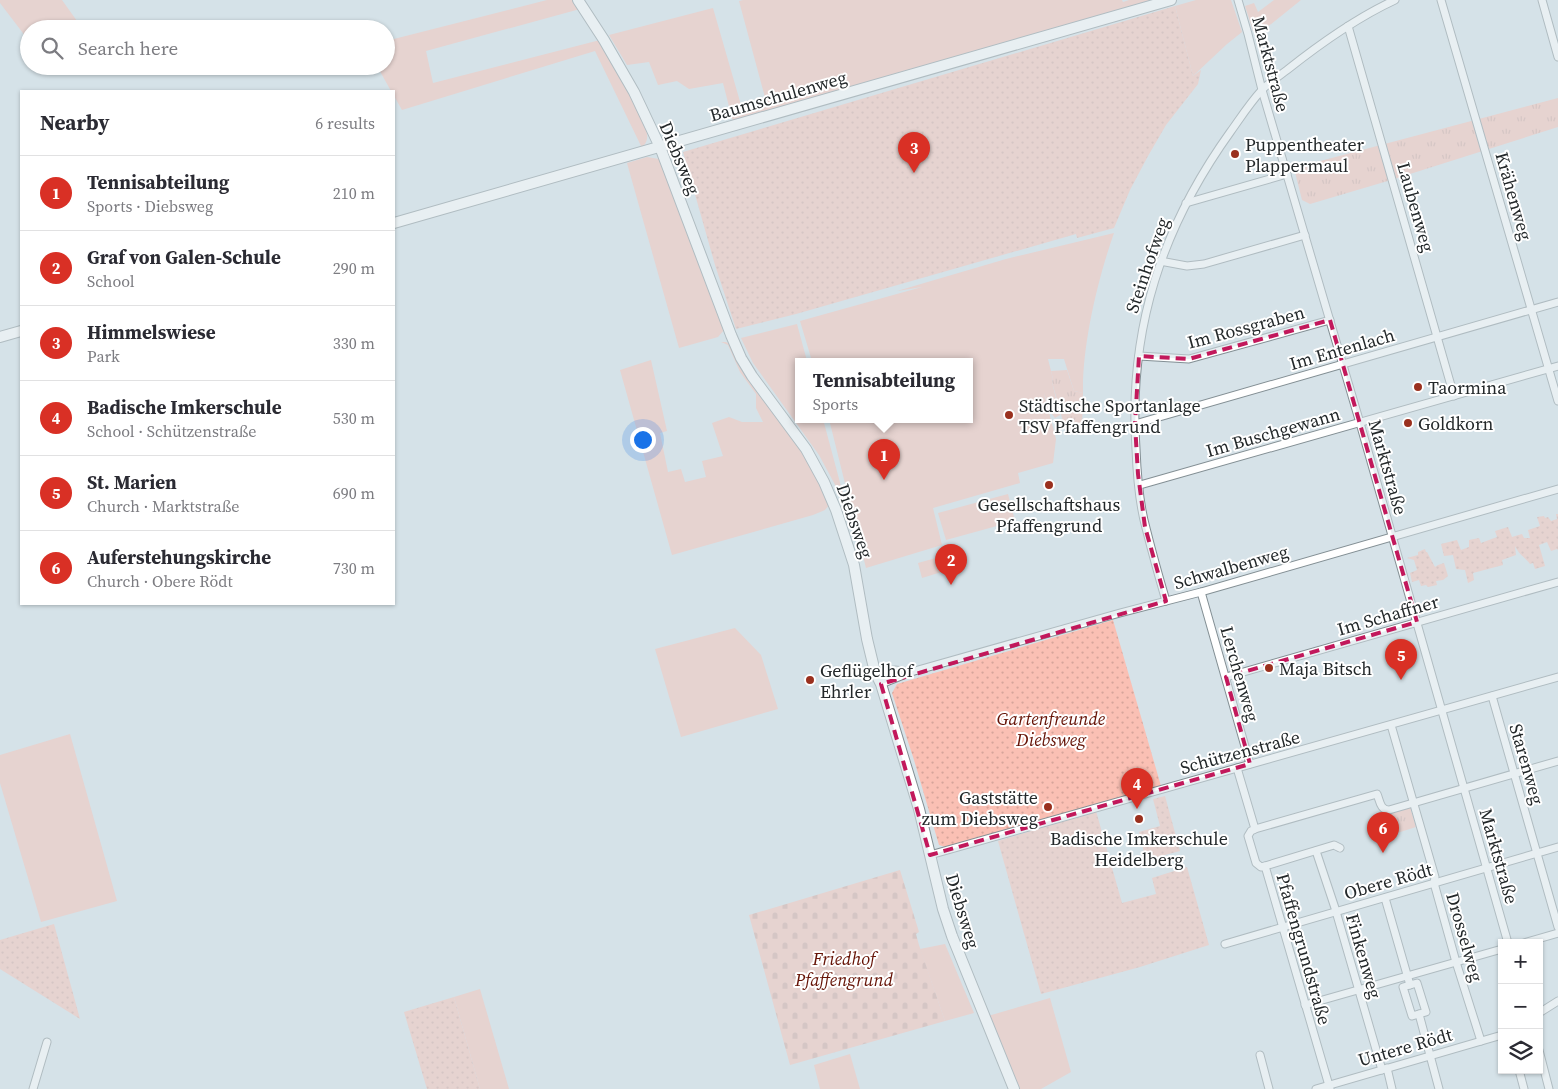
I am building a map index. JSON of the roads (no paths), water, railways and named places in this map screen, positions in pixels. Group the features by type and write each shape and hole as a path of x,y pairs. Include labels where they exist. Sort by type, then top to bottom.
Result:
{"main road":[{"name":"Diebsweg","path":"578,0 634,92 660,147 741,358 806,449 824,482 837,512 854,565 875,672 883,682 920,809 943,908 952,936 1014,1089"},
{"name":"Baumschulenweg","path":"395,223 1171,0"},
{"path":"0,337 20,331"}],"street":[{"name":"Marktstraße","path":"1238,0 1262,90 1360,423 1507,939"},
{"name":"Steinhofweg","path":"1166,601 1146,527 1134,424 1143,326 1160,261 1186,203 1209,162 1262,90 1307,54 1348,26 1395,0"},
{"name":"Krähenweg","path":"1441,0 1558,401"},
{"path":"1542,0 1558,56"},
{"name":"Laubenweg","path":"1348,26 1454,396"},
{"path":"1186,203 1287,174"},
{"path":"1160,261 1187,266 1204,264 1305,235"},
{"name":"Im Entenlach","path":"1134,424 1558,302"},
{"name":"Im Rossgraben","path":"1139,356 1189,358 1330,320"},
{"name":"Im Buschgewann","path":"1140,485 1558,366"},
{"name":"Schwalbenweg","path":"883,682 911,672 1201,592 1558,489"},
{"name":"Im Schaffner","path":"1226,677 1558,582"},
{"name":"Lerchenweg","path":"1201,592 1250,764"},
{"name":"Schwalbenweg","path":"875,672 895,670 911,672"},
{"name":"Schützenstraße","path":"930,854 1558,677"},
{"name":"Starenweg","path":"1492,696 1558,927"},
{"name":"Drosselweg","path":"1391,725 1435,878 1434,883 1456,962 1481,1041"},
{"path":"1255,829 1378,794 1381,807 1386,810 1558,761"},
{"name":"Pfaffengrundstraße","path":"1237,768 1255,829 1248,836 1256,863 1261,867 1265,866 1329,1087"},
{"path":"1265,866 1334,846 1340,848"},
{"name":"Obere Rödt","path":"1225,944 1558,847"},
{"name":"Finkenweg","path":"1316,851 1384,1069 1392,1089"},
{"path":"1385,898 1410,985"},
{"path":"1538,939 1558,933"},
{"path":"1305,1005 1498,950"},
{"path":"1417,982 1426,1012 1412,1016 1403,987 1410,985 1417,982"},
{"path":"1543,1010 1558,1001"},
{"path":"1419,1014 1439,1089"},
{"name":"Untere Rödt","path":"1316,1089 1329,1087 1498,1036"},
{"path":"33,1089 47,1042"},
{"path":"1260,1055 1268,1089"},
{"path":"1543,1064 1550,1089"},
{"path":"1519,1074 1524,1089"}],"place":[{"name":"Puppentheater Plappermaul","path":"1235,154"},
{"name":"Himmelswiese","path":"914,173"},
{"name":"Taormina","path":"1418,387"},
{"name":"Städtische Sportanlage TSV Pfaffengrund","path":"1009,415"},
{"name":"Goldkorn","path":"1408,423"},
{"name":"Tennisabteilung","path":"884,480"},
{"name":"Gesellschaftshaus Pfaffengrund","path":"1049,485"},
{"name":"Graf von Galen-Schule","path":"951,585"},
{"name":"Maja Bitsch","path":"1269,668"},
{"name":"Geflügelhof Ehrler","path":"810,680"},
{"name":"St. Marien","path":"1401,680"},
{"name":"Gaststätte zum Diebsweg","path":"1048,807"},
{"name":"Badische Imkerschule","path":"1137,809"},
{"name":"Badische Imkerschule Heidelberg","path":"1139,819"},
{"name":"Auferstehungskirche","path":"1383,853"}],"park label":[{"name":"Gartenfreunde Diebsweg","path":"1051,728"},
{"name":"Friedhof Pfaffengrund","path":"844,968"}]}
